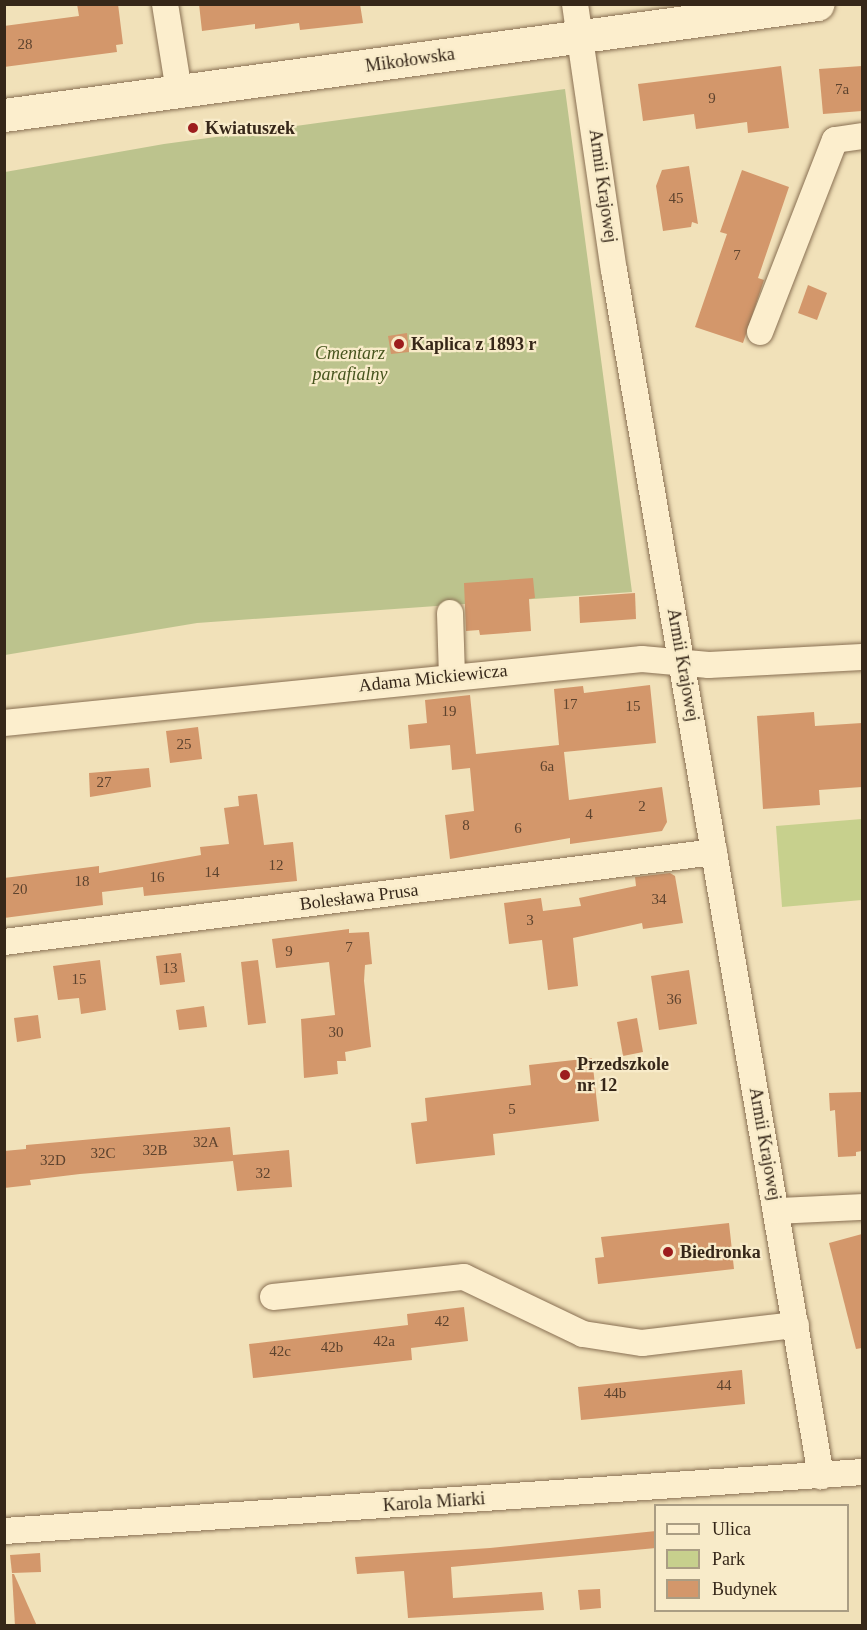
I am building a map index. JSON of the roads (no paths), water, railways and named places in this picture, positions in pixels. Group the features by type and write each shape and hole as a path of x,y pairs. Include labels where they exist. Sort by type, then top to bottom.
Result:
{"street":[{"path":"165,4 179,91"},
{"name":"Armii Krajowej","path":"575,4 618,293 777,1211 820,1476"},
{"name":"Mikołowska","path":"4,115 817,4"},
{"path":"760,332 835,140 862,136"},
{"path":"450,614 453,676"},
{"name":"Adama Mickiewicza","path":"4,723 453,676 642,659 682,662 862,657"},
{"name":"Bolesława Prusa","path":"4,942 714,852"},
{"path":"777,1211 862,1207"},
{"path":"273,1297 465,1277 583,1334 642,1343 796,1325"},
{"name":"Karola Miarki","path":"4,1531 862,1472"}],"place":[{"name":"Kwiatuszek","path":"193,128"},
{"name":"Kaplica z 1893 r","path":"399,344"},
{"name":"Przedszkole nr 12","path":"565,1075"},
{"name":"Biedronka","path":"668,1252"}],"park label":[{"name":"Cmentarz parafialny","path":"350,364"}]}
